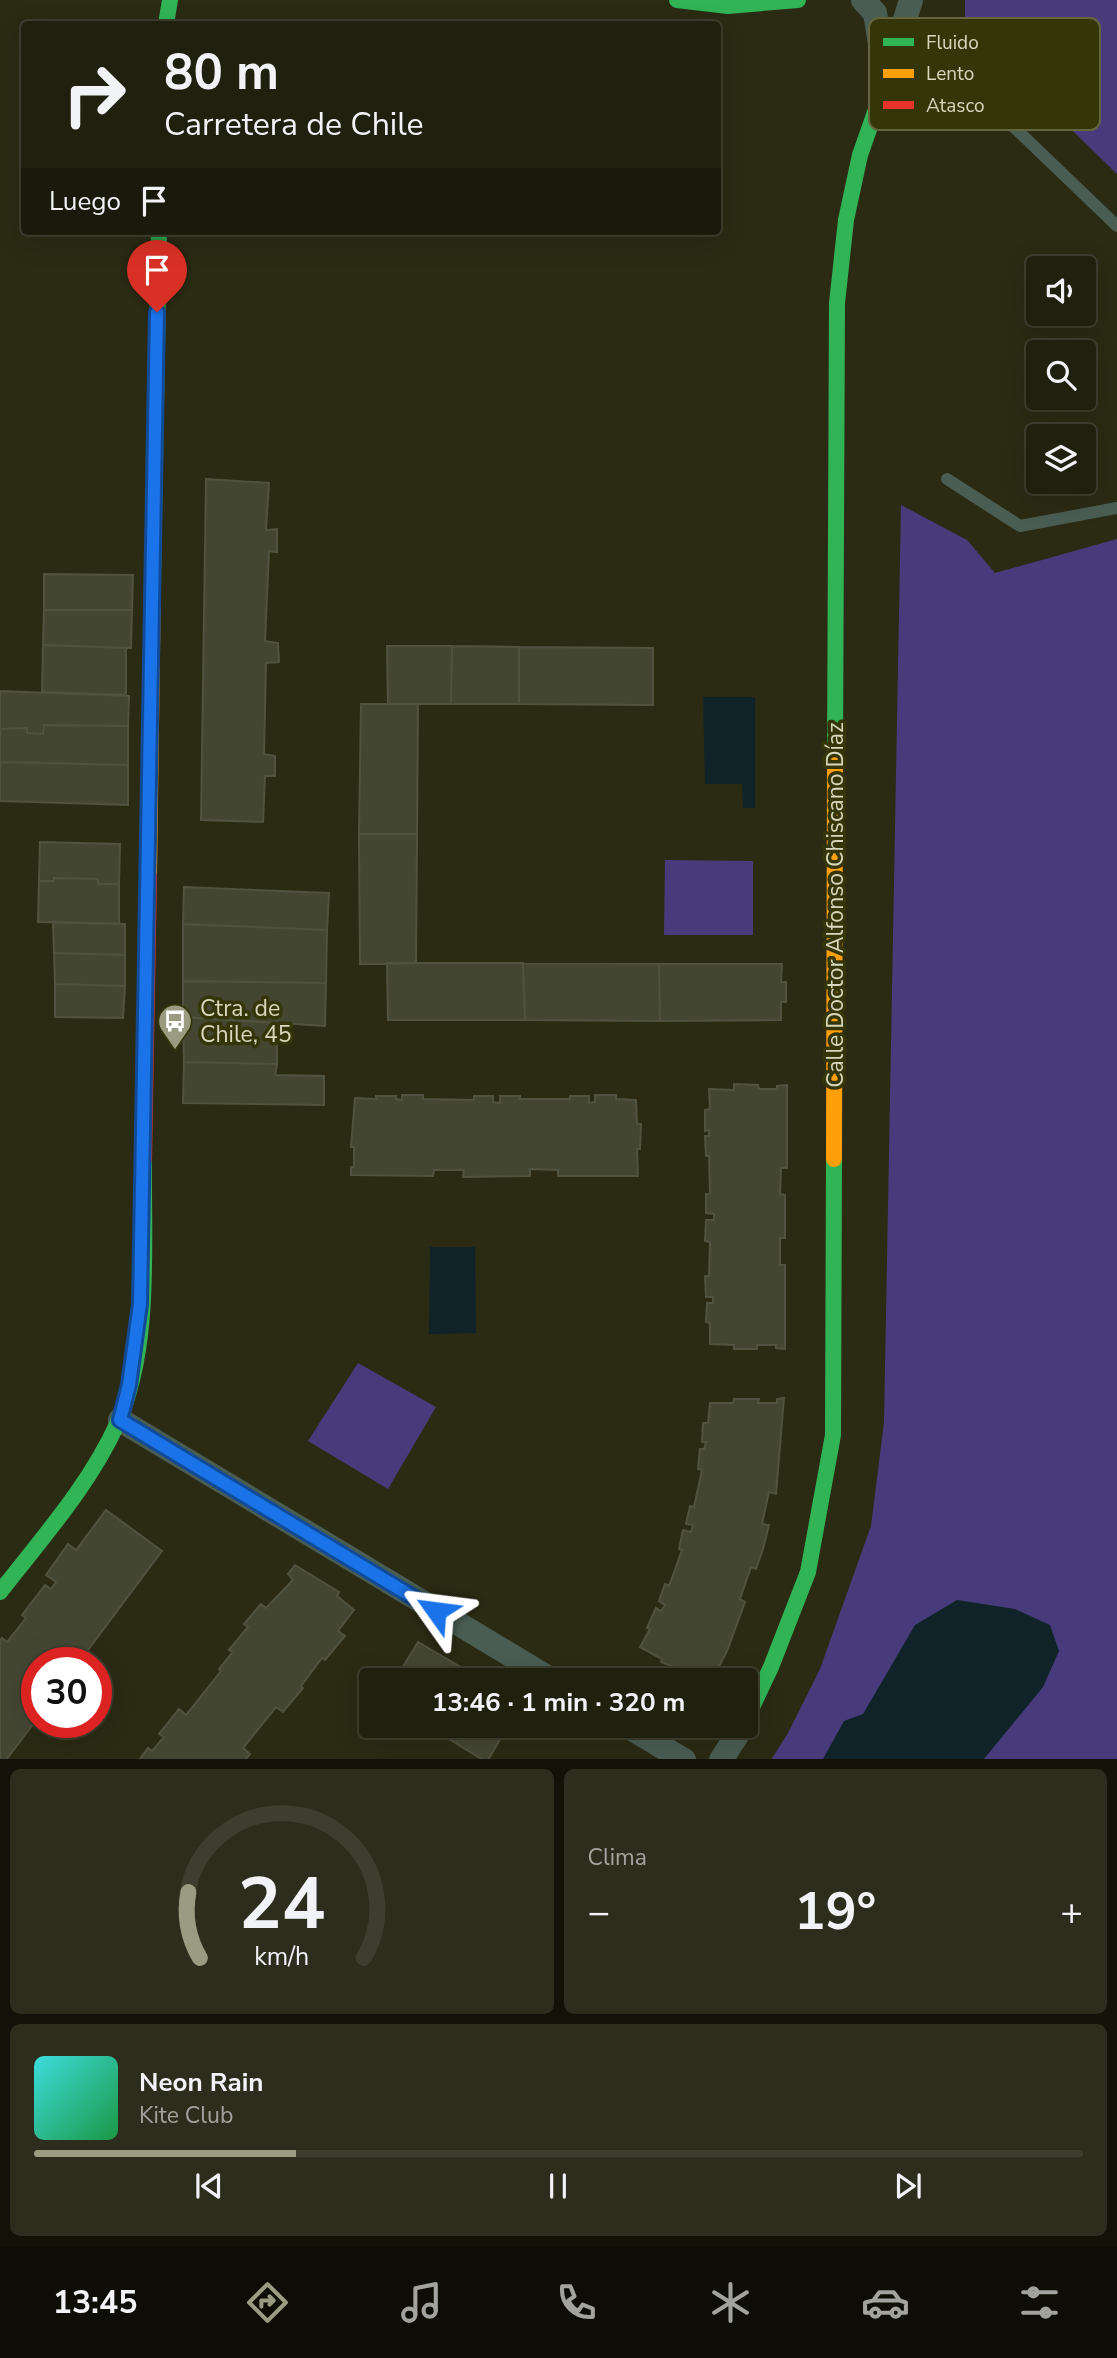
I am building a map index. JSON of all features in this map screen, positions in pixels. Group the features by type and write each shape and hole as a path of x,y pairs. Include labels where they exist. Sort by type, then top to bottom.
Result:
{"street":[{"path":"166,21 170,0"},
{"path":"677,0 727,6 798,0"},
{"name":"Calle Doctor Alfonso Chiscano Díaz","path":"863,0 875,13 876,18"},
{"name":"Calle Doctor Alfonso Chiscano Díaz","path":"905,18 911,0"},
{"name":"Calle Doctor Alfonso Chiscano Díaz","path":"758,1695 808,1572 834,1435 837,303 846,220 860,155 869,129"},
{"path":"0,1592 99,1461 120,1420 135,1351 142,1268 159,235"},
{"path":"120,1420 532,1668"},
{"path":"648,1738 684,1759"},
{"path":"721,1759 735,1738"}],"lane":[{"path":"1017,130 1117,226"},
{"path":"947,479 1020,526 1117,508"}],"shaded area":[{"path":"965,0 1117,0 1117,174 1072,130 1100,130 1100,18 965,18"},
{"path":"901,505 967,540 995,573 1117,539 1117,1759 772,1759 788,1733 820,1669 871,1526 884,1422"},
{"path":"665,860 753,861 753,935 664,935"},
{"path":"358,1363 436,1407 388,1489 308,1441"}],"water":[{"path":"703,697 755,697 755,808 743,808 742,784 705,784"},
{"path":"430,1247 475,1247 476,1333 429,1334"},
{"path":"957,1600 1015,1609 1050,1625 1059,1651 1043,1687 984,1759 823,1759 844,1721 863,1714 915,1625"}],"building":[{"path":"206,479 269,483 266,530 277,529 277,552 269,551 265,641 278,643 279,662 266,663 264,754 275,756 275,776 265,776 263,822 201,820"},
{"path":"44,574 133,575 132,610 44,610"},
{"path":"44,610 132,610 131,648 43,645"},
{"path":"43,645 126,648 126,695 42,692"},
{"path":"387,646 452,646 451,704 388,704"},
{"path":"452,646 519,647 519,704 451,704"},
{"path":"519,647 653,648 653,705 519,704"},
{"path":"0,691 129,696 128,726 44,725 43,734 27,733 27,728 0,729"},
{"path":"361,704 418,704 417,834 359,834"},
{"path":"44,725 128,726 128,765 0,762 0,729 27,728 27,733 43,734"},
{"path":"0,762 128,765 128,805 0,801"},
{"path":"359,834 417,834 416,963 360,964"},
{"path":"40,842 120,844 119,884 98,884 98,879 54,878 54,881 39,881"},
{"path":"54,878 98,879 98,884 119,884 119,924 38,922 39,881 54,881"},
{"path":"184,887 329,893 327,930 183,924"},
{"path":"53,922 125,924 125,955 54,953"},
{"path":"183,924 327,930 326,983 183,981"},
{"path":"54,953 125,955 125,986 55,984"},
{"path":"387,963 523,963 525,1020 388,1020"},
{"path":"523,963 659,964 660,1021 525,1020"},
{"path":"659,964 782,964 781,982 786,982 786,1002 781,1002 781,1020 660,1021"},
{"path":"183,981 326,983 325,1026 183,1017"},
{"path":"55,984 125,986 123,1018 55,1017"},
{"path":"183,1017 277,1023 277,1064 184,1062"},
{"path":"184,1062 277,1064 275,1075 324,1076 324,1105 183,1103"},
{"path":"734,1084 758,1085 759,1089 777,1089 777,1086 787,1085 787,1168 781,1168 780,1194 785,1195 785,1238 780,1238 780,1265 785,1265 785,1349 776,1348 776,1345 757,1345 757,1349 734,1349 734,1345 710,1344 710,1323 706,1322 707,1303 713,1303 713,1297 706,1297 705,1276 709,1276 710,1242 705,1241 706,1220 714,1220 714,1214 706,1213 706,1194 710,1194 709,1156 706,1156 705,1136 709,1136 709,1130 705,1131 705,1110 710,1109 709,1089 734,1090"},
{"path":"402,1095 423,1095 423,1099 474,1100 474,1096 493,1096 493,1102 500,1103 500,1096 520,1096 520,1099 570,1099 570,1096 589,1096 589,1103 595,1102 595,1095 616,1095 616,1099 636,1100 637,1124 641,1124 640,1149 637,1149 638,1176 558,1176 558,1170 530,1169 530,1176 463,1177 464,1170 434,1170 433,1176 351,1175 351,1167 354,1167 354,1147 351,1147 355,1098 396,1096 396,1099 402,1100"},
{"path":"784,1398 776,1494 769,1492 762,1524 769,1525 763,1549 756,1569 751,1567 740,1599 745,1602 727,1651 718,1668 676,1668 661,1662 662,1659 640,1647 650,1629 647,1628 656,1608 661,1611 665,1605 659,1601 665,1584 669,1586 682,1550 679,1549 683,1530 691,1532 693,1525 686,1524 690,1506 694,1507 702,1470 698,1469 700,1449 704,1449 706,1442 702,1442 703,1423 708,1423 710,1403 759,1399 758,1403 777,1403 777,1399"},
{"path":"106,1510 162,1551 90,1647 21,1647 23,1738 7,1759 0,1759 0,1641 2,1638 7,1642 26,1618 22,1615 45,1585 51,1589 56,1582 46,1575 68,1544 76,1550"},
{"path":"295,1565 339,1592 337,1596 354,1610 338,1631 345,1636 325,1660 322,1658 301,1686 303,1688 283,1712 276,1707 243,1748 250,1754 246,1759 140,1759 148,1748 152,1751 164,1737 159,1734 179,1709 186,1715 221,1671 219,1669 233,1652 229,1650 248,1627 244,1624 261,1604 266,1608 293,1580 288,1574"},
{"path":"418,1642 462,1668 402,1668"},
{"path":"447,1738 501,1738 489,1759 481,1759"}],"traffic: fast":[{"path":"166,21 170,0"},
{"path":"677,0 728,6 798,0"},
{"path":"835,756 837,303 846,220 860,155 869,129"},
{"path":"153,581 159,235"},
{"path":"0,1592 94,1468 118,1422 129,1392 141,1327 144,1159"},
{"path":"758,1695 808,1572 833,1435 834,1159"}],"traffic: slow":[{"path":"149,876 153,581"},
{"path":"834,1159 835,756"}],"traffic: jam":[{"path":"144,1159 149,876"}],"place":[{"name":"Ctra. de Chile, 45","path":"175,1051"}],"route":[{"path":"157,312 143,1219 140,1304 135,1351 120,1420 436,1611"}]}
